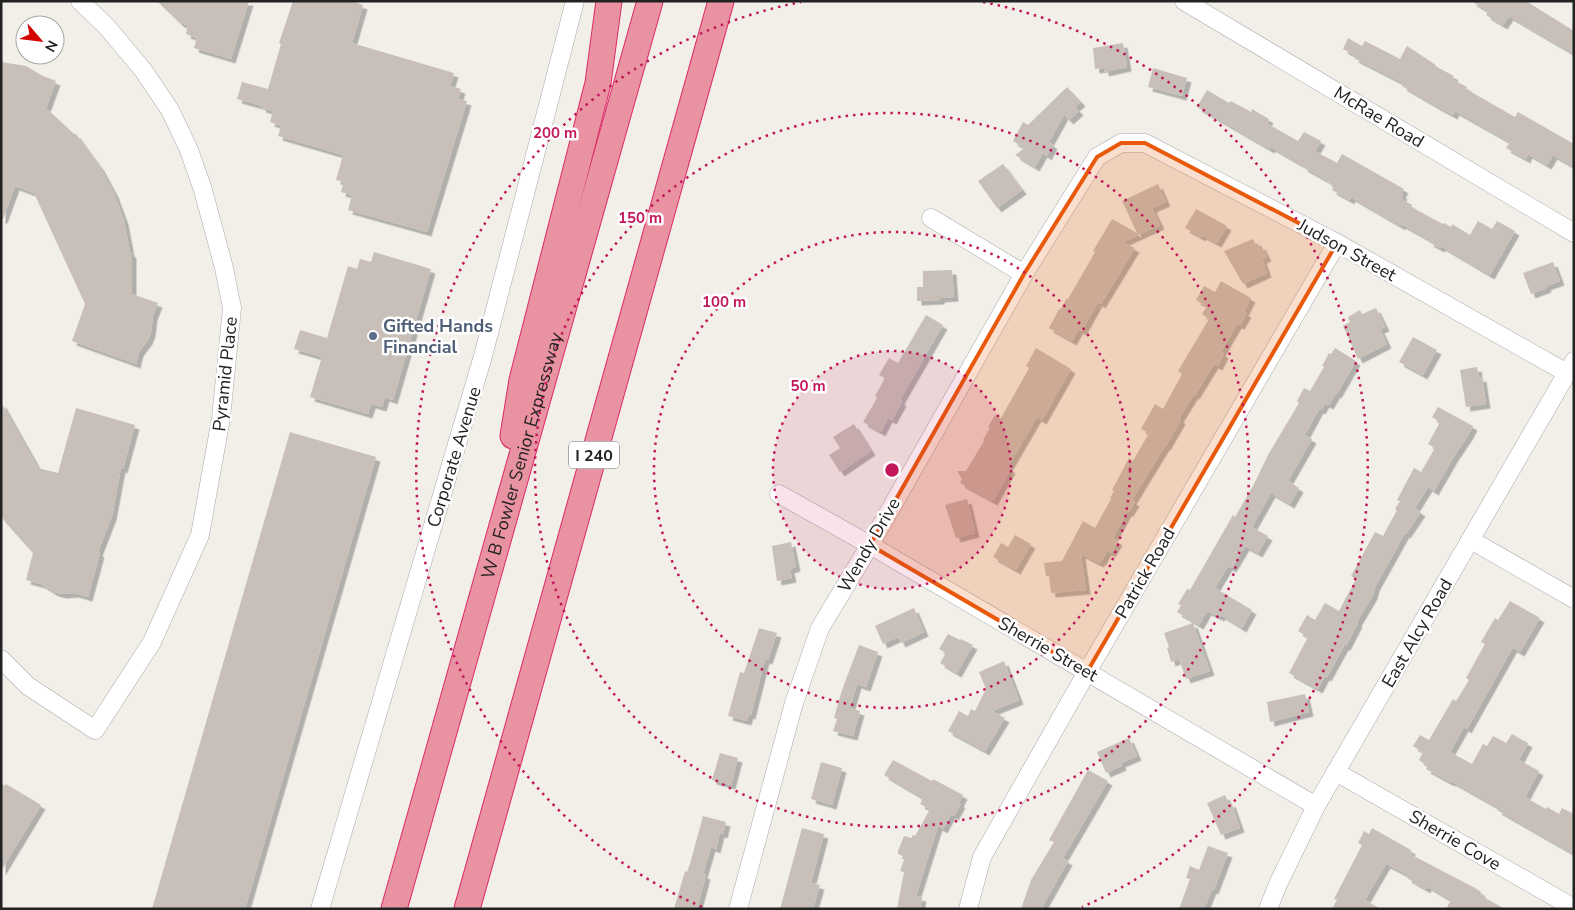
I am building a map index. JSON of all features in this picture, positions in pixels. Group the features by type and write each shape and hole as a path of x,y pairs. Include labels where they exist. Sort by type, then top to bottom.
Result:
{"highway":[{"path":"490,566 522,380 598,83 609,1"},
{"name":"W B Fowler Senior Expressway","path":"394,909 650,1"},
{"name":"I 240","path":"467,909 721,1"}],"street":[{"name":"Pyramid Place","path":"1,658 28,686 95,730 152,642 200,535 221,418 232,308 224,268 203,190 170,110 143,70 107,27 80,1"},
{"name":"Corporate Avenue","path":"320,909 484,356 575,1"},
{"name":"McRae Road","path":"1184,1 1574,232"},
{"name":"Judson Street","path":"1121,143 1145,143 1570,367"},
{"name":"Wendy Drive","path":"738,909 794,703 820,628 1024,274 1097,157 1121,143"},
{"path":"931,218 1024,274"},
{"name":"Patrick Road","path":"968,909 982,857 1086,672 1337,243"},
{"name":"East Alcy Road","path":"1268,909 1316,806 1570,367"},
{"name":"Sherrie Street","path":"778,494 870,544 1316,806"},
{"path":"1471,540 1574,599"},
{"name":"Sherrie Cove","path":"1336,772 1574,908"}],"highlighted area":[{"path":"1121,143 1145,143 1337,243 1087,672 870,545 1024,274 1097,157"}],"building":[{"path":"157,1 249,1 231,59 194,48 197,38 186,34 188,25 180,23"},
{"path":"293,1 351,1 363,5 352,43 454,73 450,86 461,89 458,99 467,101 427,232 348,210 352,195 341,192 344,182 336,180 343,155 278,136 281,126 270,122 273,111 237,99 242,82 268,89 281,44 279,43"},
{"path":"1471,1 1526,1 1574,31 1574,54 1509,16 1503,25 1486,15 1488,11"},
{"path":"1348,38 1362,46 1365,41 1400,59 1407,46 1435,66 1454,76 1452,79 1467,87 1466,89 1515,117 1518,112 1574,144 1574,167 1553,155 1547,165 1528,154 1526,159 1506,148 1510,142 1455,111 1453,115 1438,107 1402,86 1403,83 1354,58 1356,56 1343,49"},
{"path":"1123,43 1127,67 1104,72 1104,68 1095,69 1093,48"},
{"path":"1,62 26,66 56,81 46,108 76,134 100,167 114,193 124,220 132,254 132,294 158,303 153,316 151,332 148,340 139,352 136,364 72,341 85,304 34,193 15,186 3,219 1,219"},
{"path":"1153,68 1187,78 1182,96 1148,87"},
{"path":"1067,87 1081,102 1075,107 1079,111 1069,120 1064,115 1049,142 1053,145 1047,156 1043,153 1035,167 1015,155 1025,148 1013,141 1023,122 1028,125"},
{"path":"1207,90 1229,103 1231,101 1251,112 1252,109 1269,119 1268,124 1298,141 1304,132 1321,141 1315,151 1337,163 1342,154 1404,189 1401,199 1412,205 1411,207 1443,224 1451,227 1452,224 1470,235 1478,221 1492,229 1497,221 1515,231 1490,275 1351,197 1350,200 1332,190 1334,186 1304,166 1271,147 1270,149 1197,107"},
{"path":"1003,164 1022,190 997,208 978,181"},
{"path":"1158,184 1166,202 1152,208 1160,225 1123,242 1135,248 1101,304 1098,302 1082,331 1079,329 1072,341 1049,328 1059,309 1068,299 1112,219 1137,233 1122,201"},
{"path":"1196,209 1227,226 1217,243 1185,228"},
{"path":"1253,239 1257,247 1261,245 1267,257 1262,259 1267,273 1243,284 1224,251"},
{"path":"374,252 431,269 393,400 385,397 382,407 371,404 368,414 310,397 322,357 294,349 300,330 327,338 348,266 357,269 360,259 371,262"},
{"path":"1553,262 1560,281 1531,294 1523,273"},
{"path":"952,270 954,297 917,301 917,287 923,287 923,271"},
{"path":"1221,281 1251,298 1244,312 1247,313 1240,325 1237,324 1221,352 1224,354 1218,366 1214,364 1194,394 1179,418 1181,420 1166,446 1132,500 1135,502 1129,512 1127,512 1113,538 1118,541 1111,553 1107,551 1099,563 1081,554 1086,590 1051,593 1049,576 1046,576 1044,563 1062,561 1083,521 1095,528 1111,499 1114,491 1112,490 1129,458 1133,461 1149,433 1141,429 1155,404 1163,409 1182,374 1178,371 1209,319 1202,314 1207,306 1196,300 1204,286 1215,292"},
{"path":"1376,308 1385,327 1380,329 1387,344 1358,359 1343,326 1350,322 1348,317 1360,310 1362,314"},
{"path":"926,315 943,325 900,400 902,402 892,420 888,418 881,432 863,422 877,398 875,396 885,378 879,375 889,358 898,363"},
{"path":"1413,337 1437,350 1423,375 1399,362"},
{"path":"1036,348 1071,369 1042,420 1037,417 1008,467 1011,469 993,501 960,483 962,479 957,471 966,471 984,441 990,428 988,427 995,415 1001,418 1029,368 1026,366"},
{"path":"1335,348 1356,361 1329,405 1325,403 1321,410 1319,409 1305,435 1312,439 1288,481 1299,488 1290,504 1271,493 1252,527 1268,536 1258,553 1245,546 1232,568 1228,566 1215,588 1252,610 1242,628 1221,615 1220,617 1207,611 1199,625 1177,612 1181,605 1178,604 1187,589 1190,590 1233,515 1235,517 1268,455 1299,403 1297,401 1304,388 1310,391 1324,367 1322,366 1329,353 1331,354"},
{"path":"1477,367 1479,378 1482,377 1486,404 1466,407 1460,370"},
{"path":"1,402 38,468 58,473 76,408 135,425 123,469 121,468 112,516 98,552 100,553 88,597 74,593 62,594 54,592 41,584 26,580 33,553 1,516"},
{"path":"1438,407 1473,426 1434,491 1428,487 1415,508 1421,512 1405,533 1375,587 1373,595 1357,622 1346,646 1344,646 1318,689 1289,673 1308,637 1298,631 1307,615 1315,620 1325,603 1339,611 1356,579 1351,576 1375,532 1383,536 1397,510 1395,509 1400,501 1397,500 1414,468 1421,472 1435,448 1428,444 1440,422 1432,417"},
{"path":"854,424 871,451 840,472 829,455 840,448 833,437"},
{"path":"290,432 376,457 245,909 152,909"},
{"path":"967,499 975,533 956,538 945,505"},
{"path":"1015,535 1031,544 1016,570 993,557 1001,543 1008,547"},
{"path":"791,542 796,567 790,569 792,578 777,581 772,546"},
{"path":"1510,601 1540,618 1520,652 1512,649 1467,729 1464,727 1450,752 1472,764 1483,744 1487,746 1493,736 1506,743 1512,734 1528,743 1519,760 1539,771 1525,797 1559,814 1562,808 1574,814 1574,854 1497,810 1499,808 1426,769 1428,766 1419,760 1423,752 1413,746 1420,735 1429,740 1453,699 1456,701 1469,680 1466,678 1485,644 1481,642 1495,618 1498,620"},
{"path":"914,608 924,632 901,643 898,637 883,644 875,626"},
{"path":"1193,623 1210,671 1186,679 1179,659 1171,662 1167,648 1169,647 1164,633"},
{"path":"759,628 777,633 768,660 765,659 751,715 749,714 747,721 728,716 740,672 744,673"},
{"path":"948,634 973,645 957,673 940,663 946,653 939,649"},
{"path":"859,645 878,652 866,687 857,684 850,708 860,711 853,736 833,731 837,719 834,718 842,690"},
{"path":"1004,661 1019,700 992,711 1005,718 985,751 948,731 959,711 968,716 971,709 975,711 986,689 979,672"},
{"path":"1305,694 1309,712 1270,722 1267,702"},
{"path":"1129,738 1137,756 1121,763 1122,766 1106,773 1097,752"},
{"path":"720,753 738,758 731,785 712,780"},
{"path":"893,760 963,795 959,803 961,804 954,816 951,814 943,829 938,826 916,896 922,897 920,909 897,909 904,872 900,871 905,857 898,854 898,851 904,836 912,838 912,835 915,836 930,809 920,804 923,798 884,775"},
{"path":"821,762 842,768 832,805 811,799"},
{"path":"1088,770 1108,781 1063,858 1068,861 1041,909 1021,909 1031,880 1054,842 1049,840"},
{"path":"1,783 5,786 6,784 41,805 1,871"},
{"path":"1225,795 1229,804 1231,802 1240,828 1221,835 1207,803"},
{"path":"703,816 726,822 723,834 720,833 716,849 711,847 703,874 706,875 697,909 674,909 685,871 687,872 690,864"},
{"path":"802,828 824,834 811,883 820,885 813,909 780,909"},
{"path":"1372,828 1411,850 1410,854 1475,888 1485,898 1505,909 1446,909 1451,900 1427,886 1426,889 1407,878 1408,875 1386,864 1365,900 1381,909 1332,909 1337,900 1334,899 1362,845 1358,843 1364,831 1369,834"},
{"path":"1208,846 1228,853 1214,890 1212,889 1204,909 1179,909 1190,879 1186,878 1190,866 1199,870"}],"place":[{"name":"Gifted Hands Financial","path":"373,336"}]}
